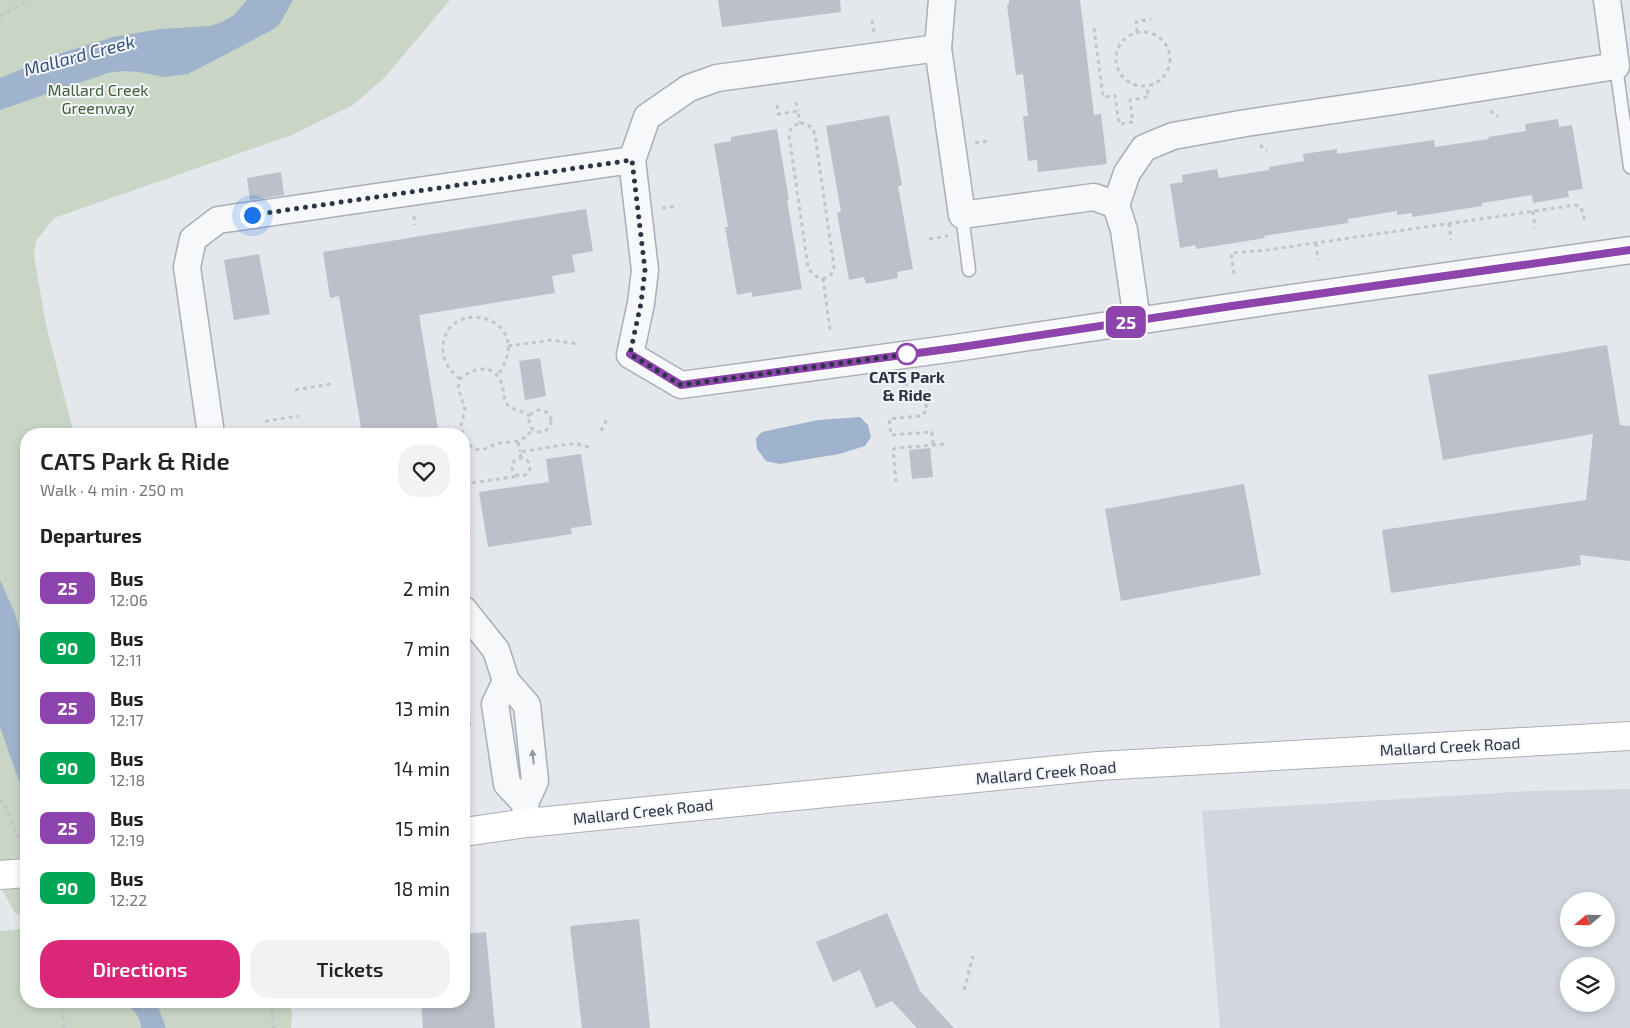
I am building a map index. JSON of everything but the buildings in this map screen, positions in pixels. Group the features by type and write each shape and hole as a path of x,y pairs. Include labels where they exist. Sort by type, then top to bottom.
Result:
{"main road":[{"name":"Mallard Creek Road","path":"470,830 526,813 1098,766 1630,736"},
{"path":"0,875 20,873"}],"street":[{"path":"942,0 938,48 962,215 1094,197 1116,205"},
{"path":"1137,320 1124,230 1116,205 1127,173 1144,148 1173,136 1246,123 1616,66 1607,0"},
{"path":"938,48 717,78 689,88 647,117 632,160 645,270 641,303 630,354 681,385 955,348 1137,320 1630,250"},
{"path":"210,428 188,266 193,239 218,220 632,160"},
{"path":"470,618 496,650 506,681 495,704 504,766 507,784 526,813"}],"lane":[{"path":"1616,66 1630,167"},
{"path":"962,215 968,270"}],"path":[{"path":"0,16 30,0"},
{"path":"1137,32 1136,22 1151,20"},
{"path":"1094,28 1103,97 1115,96 1119,124 1133,122 1130,100 1148,97 1147,86"},
{"path":"1137,32 1148,32 1157,35 1164,40 1171,56 1166,74 1160,80 1147,86 1133,84 1125,79 1119,72 1116,63 1116,54 1119,46 1124,39 1137,32"},
{"path":"796,102 800,123"},
{"path":"777,104 778,114 798,112"},
{"path":"800,123 807,124 813,128 815,135 834,266 833,272 829,277 823,278 816,278 811,274 808,267 789,135 793,126 800,123"},
{"path":"1234,274 1231,253 1267,250 1576,205 1581,207 1585,221"},
{"path":"1532,211 1535,228"},
{"path":"1448,223 1451,240"},
{"path":"1316,243 1318,260"},
{"path":"823,278 830,330"},
{"path":"460,379 453,374 447,365 443,354 443,343 446,333 453,325 462,319 472,316 492,320 506,336 508,346 507,358 498,375"},
{"path":"508,346 552,340 577,344"},
{"path":"462,428 465,409 458,388 460,379 472,370 482,368 498,375 507,404 512,409 522,411 530,416"},
{"path":"906,382 907,394 924,392 927,410 921,416 889,419 891,435 932,432 933,445"},
{"path":"295,390 330,384"},
{"path":"543,410 549,415 552,422 549,428 539,433 532,430 529,423 530,416 536,411 543,410"},
{"path":"266,421 299,416"},
{"path":"601,431 608,416"},
{"path":"470,446 478,449 488,449 501,443 518,442 525,438 532,430"},
{"path":"518,442 521,458"},
{"path":"520,452 568,444 593,448"},
{"path":"896,482 893,450 896,448 948,444"},
{"path":"470,483 526,476 531,468 529,462 521,458 515,460 512,468 515,474 520,476"},
{"path":"470,722 472,712"},
{"path":"0,799 6,808 20,842"},
{"path":"964,990 973,956"},
{"path":"61,1008 64,1028"},
{"path":"272,1008 274,1028"}],"shaded area":[{"path":"1630,789 1630,1028 1220,1028 1202,811 1532,791"}],"green space":[{"name":"Mallard Creek Greenway","path":"0,0 450,0 385,77 353,105 292,135 54,218 36,241 34,256 46,325 72,428 20,428 20,914 15,913 0,886"},
{"path":"20,929 20,1008 290,1008 292,1014 291,1028 0,1028 0,931"}],"water":[{"name":"Mallard Creek","path":"247,0 293,0 279,25 272,30 188,74 164,77 139,72 123,71 108,73 0,110 0,78 64,52 113,37 160,29 210,26 234,15"},
{"path":"860,417 868,425 871,437 865,446 839,454 779,464 766,461 757,449 756,438 762,432 818,420"},
{"path":"0,580 14,611 20,632 20,782 0,727"},
{"path":"131,1008 159,1008 166,1028 141,1028 138,1016"}],"bus line":[{"name":"25","path":"630,354 681,385 955,348 1232,306 1630,250"}],"place":[{"name":"CATS Park & Ride","path":"907,354"}],"route":[{"path":"252,215 632,160 645,270 641,303 630,354 681,385 916,353 907,354"}]}
